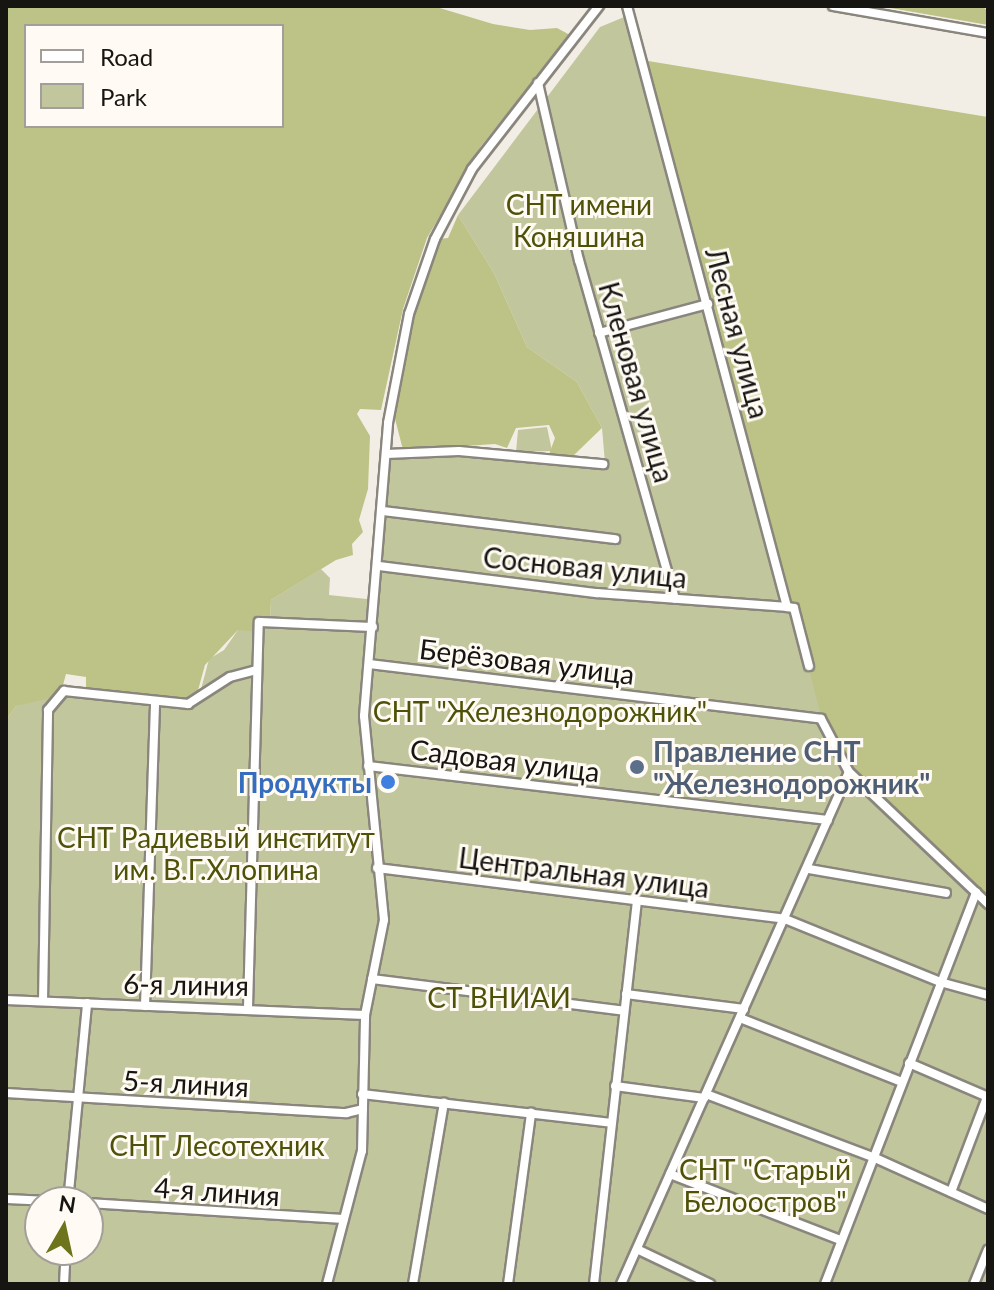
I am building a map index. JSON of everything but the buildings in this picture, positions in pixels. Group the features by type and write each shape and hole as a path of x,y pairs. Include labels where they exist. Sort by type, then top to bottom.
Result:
{"street":[{"path":"327,1284 362,1151 365,1015 384,920 364,716 386,454 409,314 435,239 472,169 599,6"},
{"name":"Лесная улица","path":"627,6 787,607 794,608 809,666"},
{"path":"833,6 988,33"},
{"name":"Кленовая улица","path":"538,83 599,333 675,599"},
{"path":"599,333 708,304"},
{"path":"386,454 459,451 603,464"},
{"path":"383,511 615,539"},
{"name":"Сосновая улица","path":"379,566 675,599 787,607"},
{"path":"248,1007 256,670 263,619 373,627"},
{"name":"Берёзовая улица","path":"369,664 821,719 849,772"},
{"path":"43,1001 48,710 64,691 188,704 230,677 256,670"},
{"path":"145,1006 155,701"},
{"name":"Садовая улица","path":"368,766 828,820"},
{"path":"621,1284 809,869 849,772 988,904"},
{"name":"Центральная улица","path":"377,868 785,919 940,982 988,995"},
{"path":"809,869 946,893"},
{"path":"825,1284 976,892"},
{"path":"594,1284 637,900"},
{"path":"372,979 624,1011"},
{"path":"626,994 742,1013 902,1082"},
{"name":"6-я линия","path":"6,1000 248,1007 365,1015"},
{"path":"71,1186 87,1003"},
{"path":"909,1063 988,1097 951,1192"},
{"path":"615,1086 705,1096 873,1157 988,1209"},
{"name":"5-я линия","path":"6,1093 346,1113 363,1109"},
{"path":"362,1094 611,1123"},
{"path":"413,1284 444,1103"},
{"path":"508,1284 531,1113"},
{"path":"670,1174 840,1240"},
{"name":"4-я линия","path":"104,1204 344,1219"},
{"path":"637,1249 710,1284"},
{"path":"974,1284 988,1250"}],"green space":[{"path":"6,6 433,6 493,24 530,30 557,28 570,35 481,146 427,238 403,309 381,410 360,409 357,414 370,436 368,489 359,520 363,532 352,544 353,555 336,560 271,600 270,620 264,619 258,632 238,630 205,665 195,701 86,693 86,677 66,674 60,696 16,706 6,720"},
{"path":"879,6 982,6 988,11 988,25"},
{"path":"629,15 794,608 988,904 988,1284 6,1284 6,720 16,706 63,691 200,693 209,659 224,650 238,630 270,620 271,600 321,569 330,578 329,595 376,600 389,454 459,451 605,463 602,428 577,382 527,347 494,273 458,215 600,27"},
{"path":"642,60 988,117 988,904 850,772 822,720 794,609 786,607"},
{"path":"458,215 494,273 527,347 577,382 602,428 574,455 548,457 555,438 549,425 516,428 507,448 495,444 404,450 402,446 394,415 412,316 438,239 448,238"},
{"path":"547,427 552,451 516,452 518,430"}],"place":[{"name":"Правление СНТ \"Железнодорожник\"","path":"637,767"},
{"name":"Продукты","path":"388,782"}],"park label":[{"name":"СНТ имени Коняшина","path":"579,220"},
{"name":"СНТ \"Железнодорожник\"","path":"540,711"},
{"name":"СНТ Радиевый институт им. В.Г.Хлопина","path":"216,853"},
{"name":"СТ ВНИАИ","path":"499,997"},
{"name":"СНТ Лесотехник","path":"217,1145"},
{"name":"СНТ \"Старый Белоостров\"","path":"765,1185"}]}
